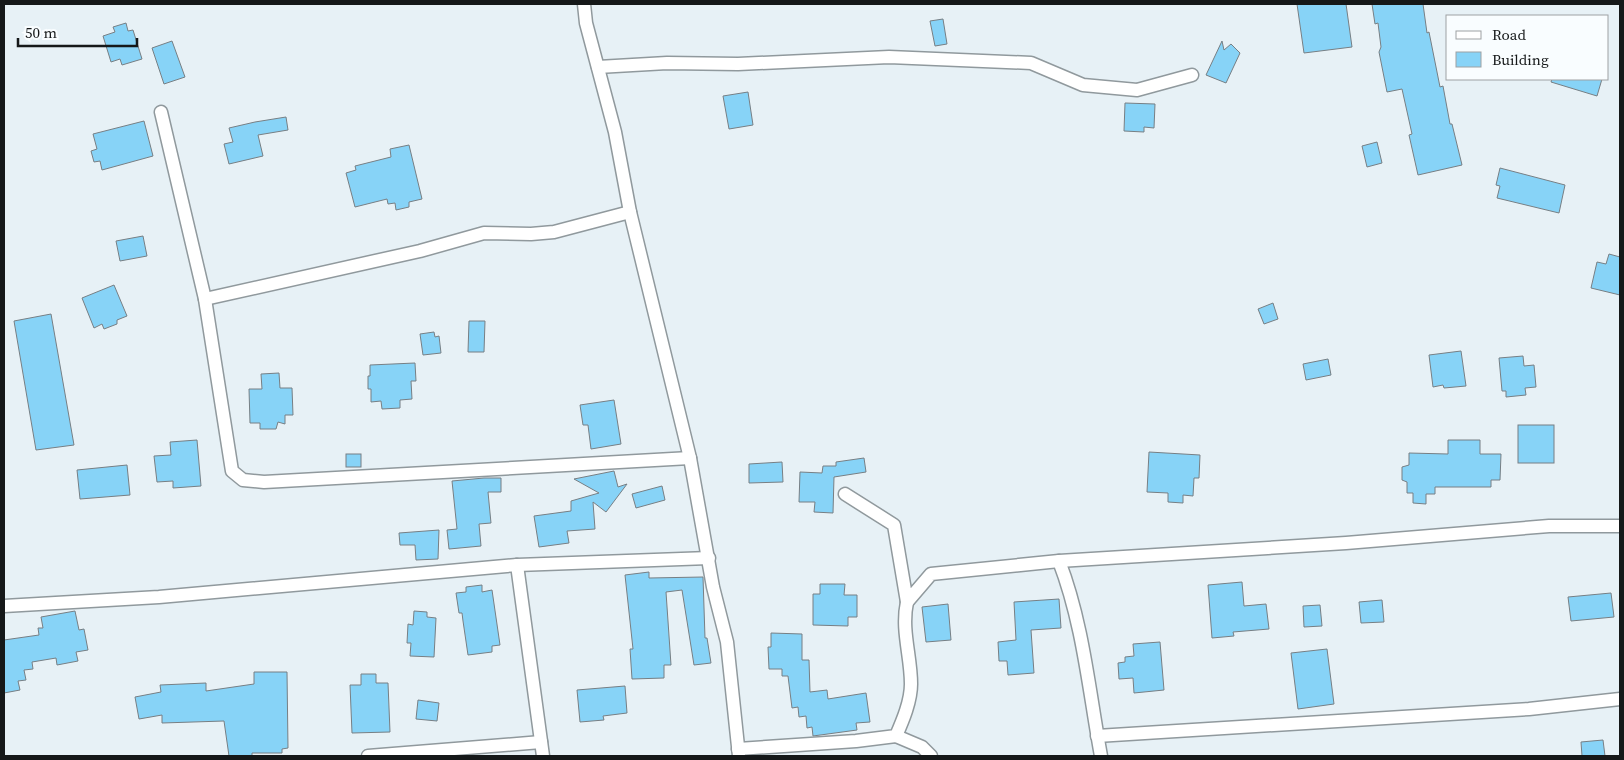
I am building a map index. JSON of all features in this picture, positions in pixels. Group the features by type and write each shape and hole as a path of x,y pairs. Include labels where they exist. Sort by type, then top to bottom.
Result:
{"street":[{"path":"584,4 586,23 615,132 630,212 690,458 713,587 727,642 739,752 896,736 922,747 931,756"},
{"path":"598,67 667,63 738,64 898,57 1031,63 1083,85 1137,90 1192,75"},
{"path":"161,112 205,299 232,471 243,480 264,482 690,458"},
{"path":"205,299 420,251 484,232 531,234 554,232 630,212"},
{"path":"845,494 894,525 907,602 904,616 911,685 906,713 896,736"},
{"path":"907,602 931,574 1059,561 1346,543 1549,526 1620,526"},
{"path":"4,606 159,597 517,565 709,558"},
{"path":"1059,561 1080,631 1101,756"},
{"path":"517,565 542,756"},
{"path":"1098,736 1529,709 1620,699"},
{"path":"375,756 541,742"}],"building":[{"path":"1297,4 1346,4 1352,47 1304,53"},
{"path":"1372,4 1423,4 1427,33 1429,32 1440,87 1443,86 1450,124 1452,124 1462,165 1418,175 1409,135 1412,134 1402,89 1387,92 1379,52 1381,47 1378,23 1375,24"},
{"path":"943,19 947,44 935,46 930,21"},
{"path":"126,23 128,31 133,30 142,59 122,65 120,59 111,62 103,36 115,32 113,27"},
{"path":"172,41 185,77 164,84 152,48"},
{"path":"1222,41 1224,50 1231,44 1240,53 1226,83 1206,75"},
{"path":"1552,80 1602,80 1597,96 1551,82"},
{"path":"748,92 753,125 729,129 723,96"},
{"path":"1125,103 1155,104 1154,128 1144,127 1144,132 1124,131"},
{"path":"286,117 288,130 258,135 263,156 229,164 224,144 233,142 229,128"},
{"path":"144,121 153,156 102,170 100,161 94,162 91,151 97,149 93,134"},
{"path":"1377,142 1382,163 1367,167 1362,146"},
{"path":"409,145 422,199 409,202 409,207 396,210 395,203 388,204 387,199 355,207 346,173 356,170 355,166 391,157 390,149"},
{"path":"1500,168 1565,185 1559,213 1497,198 1500,186 1496,185"},
{"path":"143,236 147,256 120,261 116,241"},
{"path":"1609,254 1620,257 1620,295 1591,288 1597,262 1606,264"},
{"path":"114,285 127,316 117,320 117,324 104,329 102,324 94,328 82,298"},
{"path":"1273,303 1278,319 1264,324 1258,309"},
{"path":"51,314 74,445 36,450 14,321"},
{"path":"469,321 485,321 484,352 468,352"},
{"path":"434,332 435,337 439,336 441,353 423,355 420,334"},
{"path":"1461,351 1466,386 1444,388 1443,385 1433,387 1429,355"},
{"path":"1523,356 1524,366 1534,365 1536,387 1525,388 1526,395 1506,397 1506,391 1502,391 1499,358"},
{"path":"1328,359 1331,375 1306,380 1303,364"},
{"path":"415,363 416,381 411,381 412,399 400,400 400,408 382,409 381,401 371,402 371,389 368,389 370,365"},
{"path":"279,373 280,388 292,388 293,415 285,415 285,424 278,422 276,429 260,429 260,423 250,423 249,389 262,389 261,374"},
{"path":"614,400 621,444 591,449 588,425 583,425 580,405"},
{"path":"1518,425 1554,425 1554,463 1518,463"},
{"path":"197,440 201,486 173,488 173,481 157,482 154,456 171,455 170,442"},
{"path":"1448,440 1480,440 1480,454 1501,454 1500,480 1491,480 1491,487 1435,487 1435,494 1426,494 1426,504 1413,503 1413,493 1407,493 1407,482 1402,480 1402,467 1409,465 1409,453 1448,454"},
{"path":"1149,452 1200,455 1199,478 1194,478 1193,496 1183,495 1183,503 1168,502 1168,493 1147,492"},
{"path":"346,454 361,454 361,467 346,467"},
{"path":"864,458 866,472 834,477 833,513 814,512 815,502 799,502 800,472 822,473 823,466 836,466 836,462"},
{"path":"782,462 783,482 749,483 749,464"},
{"path":"127,465 130,495 80,499 77,470"},
{"path":"614,471 618,487 627,484 606,512 593,502 595,529 567,531 569,543 539,547 534,516 571,511 571,501 599,493 574,479"},
{"path":"501,478 501,492 488,492 491,523 479,524 481,546 449,549 447,530 457,529 452,481"},
{"path":"662,486 665,500 636,508 632,494"},
{"path":"439,530 438,559 416,560 415,545 400,545 399,533"},
{"path":"649,572 649,578 703,577 705,638 707,638 711,663 694,665 682,590 666,592 671,665 664,665 664,678 632,679 630,649 633,649 625,575"},
{"path":"1242,582 1244,606 1266,604 1269,629 1233,632 1234,636 1212,638 1208,585"},
{"path":"820,584 845,584 844,595 857,595 857,617 848,617 848,626 813,625 813,594 820,594"},
{"path":"482,585 482,592 492,590 500,645 492,646 492,652 468,655 462,613 459,613 456,593 466,592 466,587"},
{"path":"1611,593 1614,617 1571,621 1568,597"},
{"path":"1059,599 1061,628 1031,630 1034,673 1008,675 1007,661 999,661 998,642 1016,640 1014,602"},
{"path":"1382,600 1384,622 1361,623 1359,602"},
{"path":"948,604 951,640 926,642 922,607"},
{"path":"1320,605 1322,626 1304,627 1303,606"},
{"path":"75,611 79,630 84,629 88,650 76,652 78,661 57,665 56,658 32,662 33,669 24,670 26,680 18,681 20,690 4,693 4,640 39,635 38,628 43,628 41,617"},
{"path":"414,611 427,612 427,617 436,618 434,657 410,656 411,643 407,643 408,624 413,625"},
{"path":"771,633 802,634 802,660 809,660 810,692 827,690 828,699 866,693 870,722 856,723 857,730 813,736 812,727 807,728 806,716 799,717 798,707 792,708 788,676 782,676 782,669 769,669 768,647 771,647"},
{"path":"1160,642 1164,690 1134,693 1133,678 1119,679 1118,663 1125,662 1125,657 1134,656 1133,644"},
{"path":"1327,649 1334,704 1298,709 1291,653"},
{"path":"254,672 287,672 288,748 282,749 282,753 252,753 252,756 229,756 224,721 162,723 162,715 139,719 135,697 161,692 160,685 206,683 206,691 254,684"},
{"path":"361,674 376,674 376,683 388,683 390,732 352,733 350,685 361,685"},
{"path":"625,686 627,713 603,716 604,720 580,722 577,690"},
{"path":"418,700 439,703 437,721 416,719"},
{"path":"1603,740 1605,756 1582,756 1581,742"}]}
